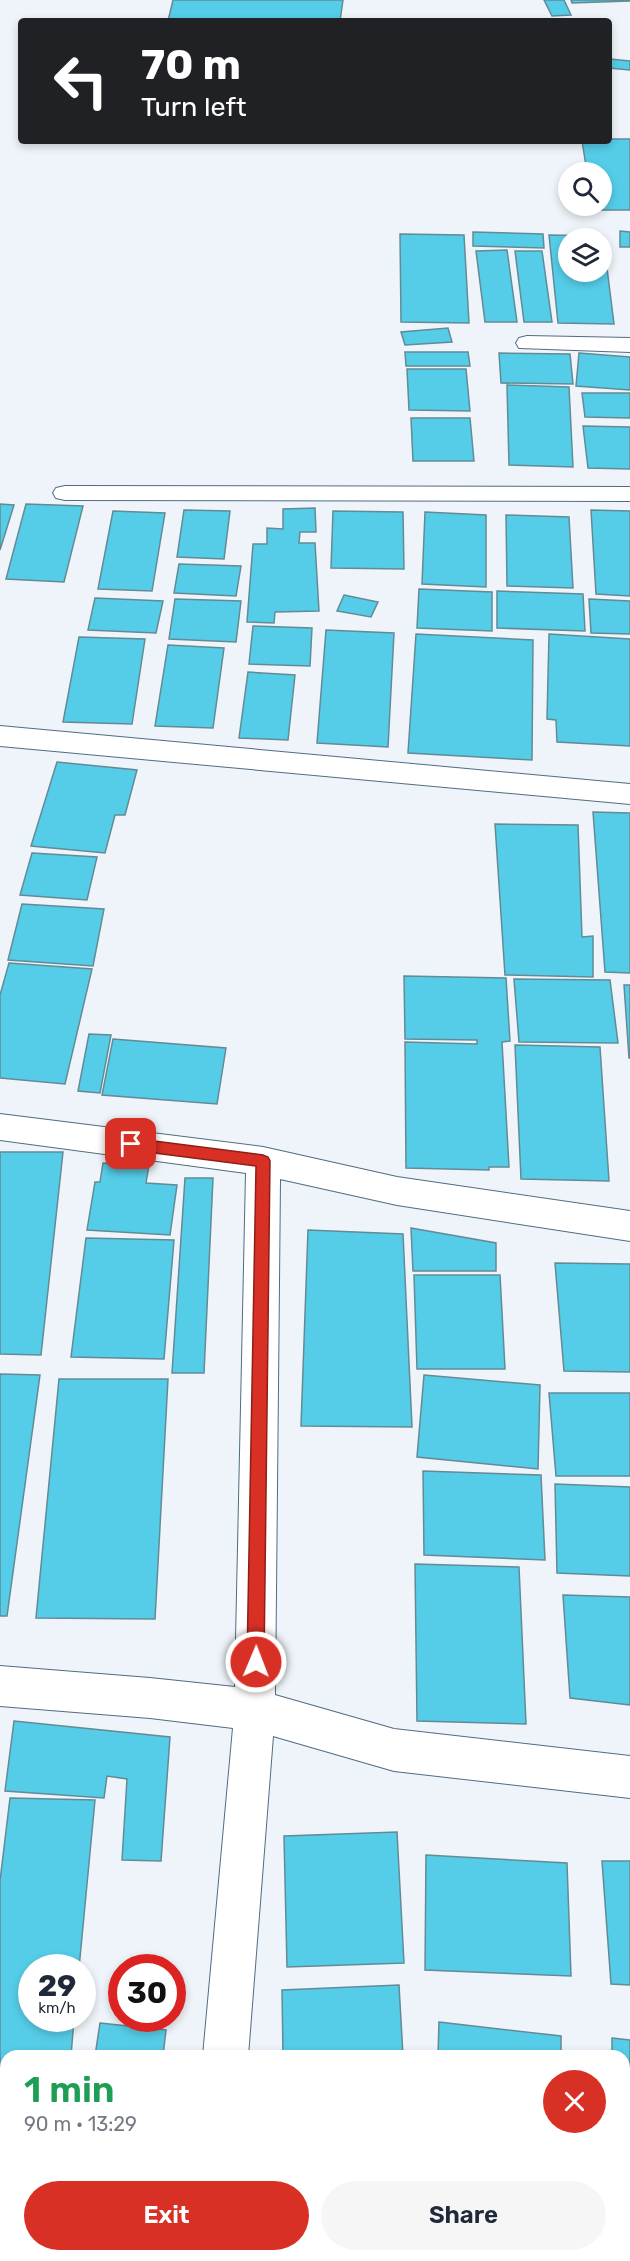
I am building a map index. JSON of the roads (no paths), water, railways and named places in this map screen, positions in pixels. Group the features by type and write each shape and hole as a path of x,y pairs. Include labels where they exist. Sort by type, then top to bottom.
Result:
{"street":[{"path":"527,343 630,345"},
{"path":"65,493 630,494"},
{"path":"0,736 630,794"},
{"path":"0,1127 263,1161 397,1191 630,1226"},
{"path":"227,2050 255,1710 263,1161"},
{"path":"0,1686 150,1698 255,1710 394,1750 630,1777"}]}
